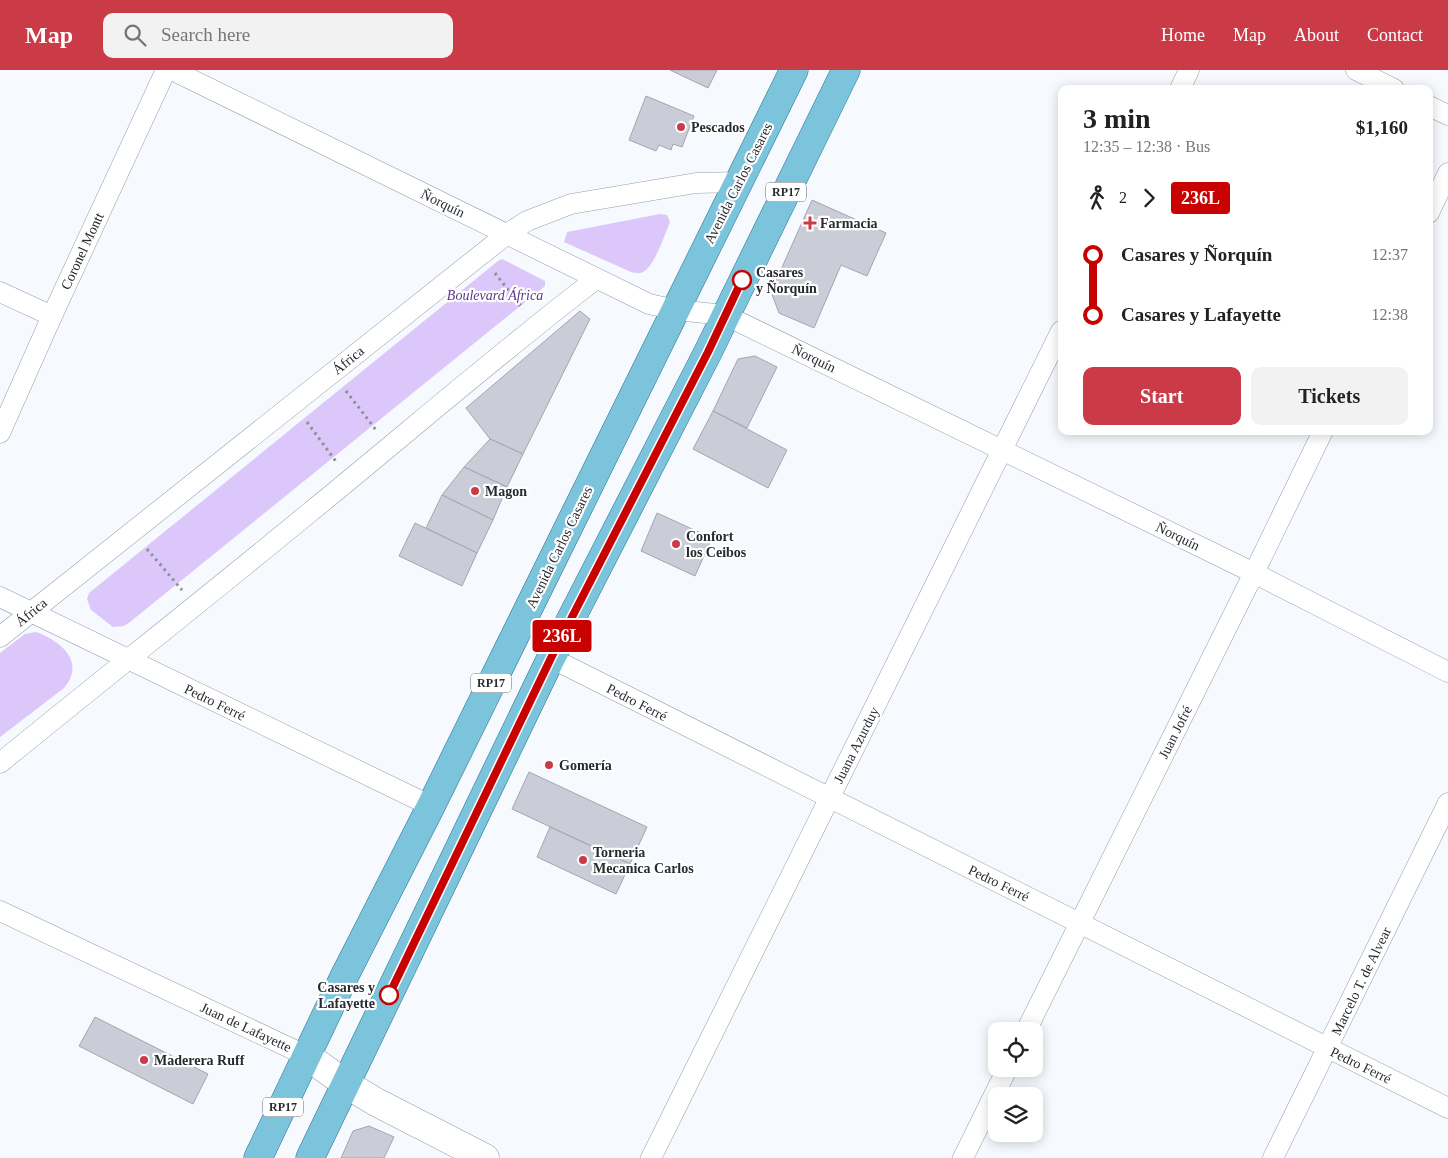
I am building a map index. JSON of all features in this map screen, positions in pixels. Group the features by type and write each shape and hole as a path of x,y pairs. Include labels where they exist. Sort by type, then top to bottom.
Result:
{"main road":[{"name":"Avenida Carlos Casares","path":"258,1158 345,975 794,70"},
{"name":"RP17","path":"310,1158 551,658 725,315 846,70"}],"street":[{"name":"Coronel Montt","path":"0,433 166,70"},
{"name":"Ñorquín","path":"172,70 649,304 676,310 725,315 1254,573 1448,672"},
{"path":"1182,85 1189,70"},
{"path":"1356,70 1386,85"},
{"path":"1433,108 1448,115"},
{"path":"1433,205 1448,173"},
{"name":"África","path":"0,637 480,255 527,221 571,204 696,183 740,182"},
{"path":"0,763 126,660 196,606 536,325 596,279"},
{"path":"0,292 52,316"},
{"name":"Juana Azurduy","path":"651,1158 1058,337"},
{"name":"Juan Jofré","path":"1030,1022 1321,435"},
{"name":"Pedro Ferré","path":"0,597 32,611 126,660 430,806"},
{"name":"Pedro Ferré","path":"551,658 1448,1108"},
{"name":"Marcelo T. de Alvear","path":"1273,1158 1448,803"},
{"name":"Juan de Lafayette","path":"0,911 307,1056 346,1084 376,1102 485,1158"},
{"path":"962,1158 1003,1077"}],"path":[{"path":"480,255 536,325"},
{"path":"332,373 389,447"},
{"path":"294,403 350,480"},
{"path":"132,532 196,606"}],"green space":[{"path":"660,214 667,215 670,222 655,257 642,273 631,272 564,242 567,232"},
{"name":"Boulevard África","path":"502,259 545,281 545,286 130,622 124,626 113,627 91,610 87,599 89,593"},
{"path":"36,632 54,641 68,654 72,670 70,678 64,688 0,737 0,653 25,634"}],"building":[{"path":"670,70 717,70 708,88"},
{"path":"646,96 694,116 682,147 673,144 671,150 659,145 656,151 629,140"},
{"path":"812,200 886,233 867,276 841,265 814,328 779,313 771,292"},
{"path":"580,311 590,319 523,454 490,439 466,408"},
{"path":"755,356 777,367 747,428 713,411 738,359"},
{"path":"713,411 787,450 768,488 693,449"},
{"path":"490,439 523,454 507,487 464,467"},
{"name":"Magon","path":"464,467 507,487 493,520 442,495"},
{"path":"442,495 493,520 477,553 426,528"},
{"name":"Confort los Ceibos","path":"657,513 712,538 695,576 641,551"},
{"path":"415,523 477,553 462,586 399,556"},
{"path":"529,772 647,827 630,864 512,809"},
{"name":"Torneria Mecanica Carlos","path":"550,827 630,864 616,894 537,857"},
{"name":"Maderera Ruff","path":"95,1017 208,1074 193,1104 79,1046"},
{"path":"369,1126 394,1137 384,1158 341,1158 353,1131"}],"bus line":[{"name":"236L","path":"389,995 551,658 708,352 742,280"}],"place":[{"name":"Pescados","path":"681,127"},
{"name":"Farmacia","path":"810,223"},
{"name":"Casares y Ñorquín","path":"742,280"},
{"name":"Magon","path":"475,491"},
{"name":"Confort los Ceibos","path":"676,544"},
{"name":"Gomería","path":"549,765"},
{"name":"Torneria Mecanica Carlos","path":"583,860"},
{"name":"Casares y Lafayette","path":"389,995"},
{"name":"Maderera Ruff","path":"144,1060"}]}
